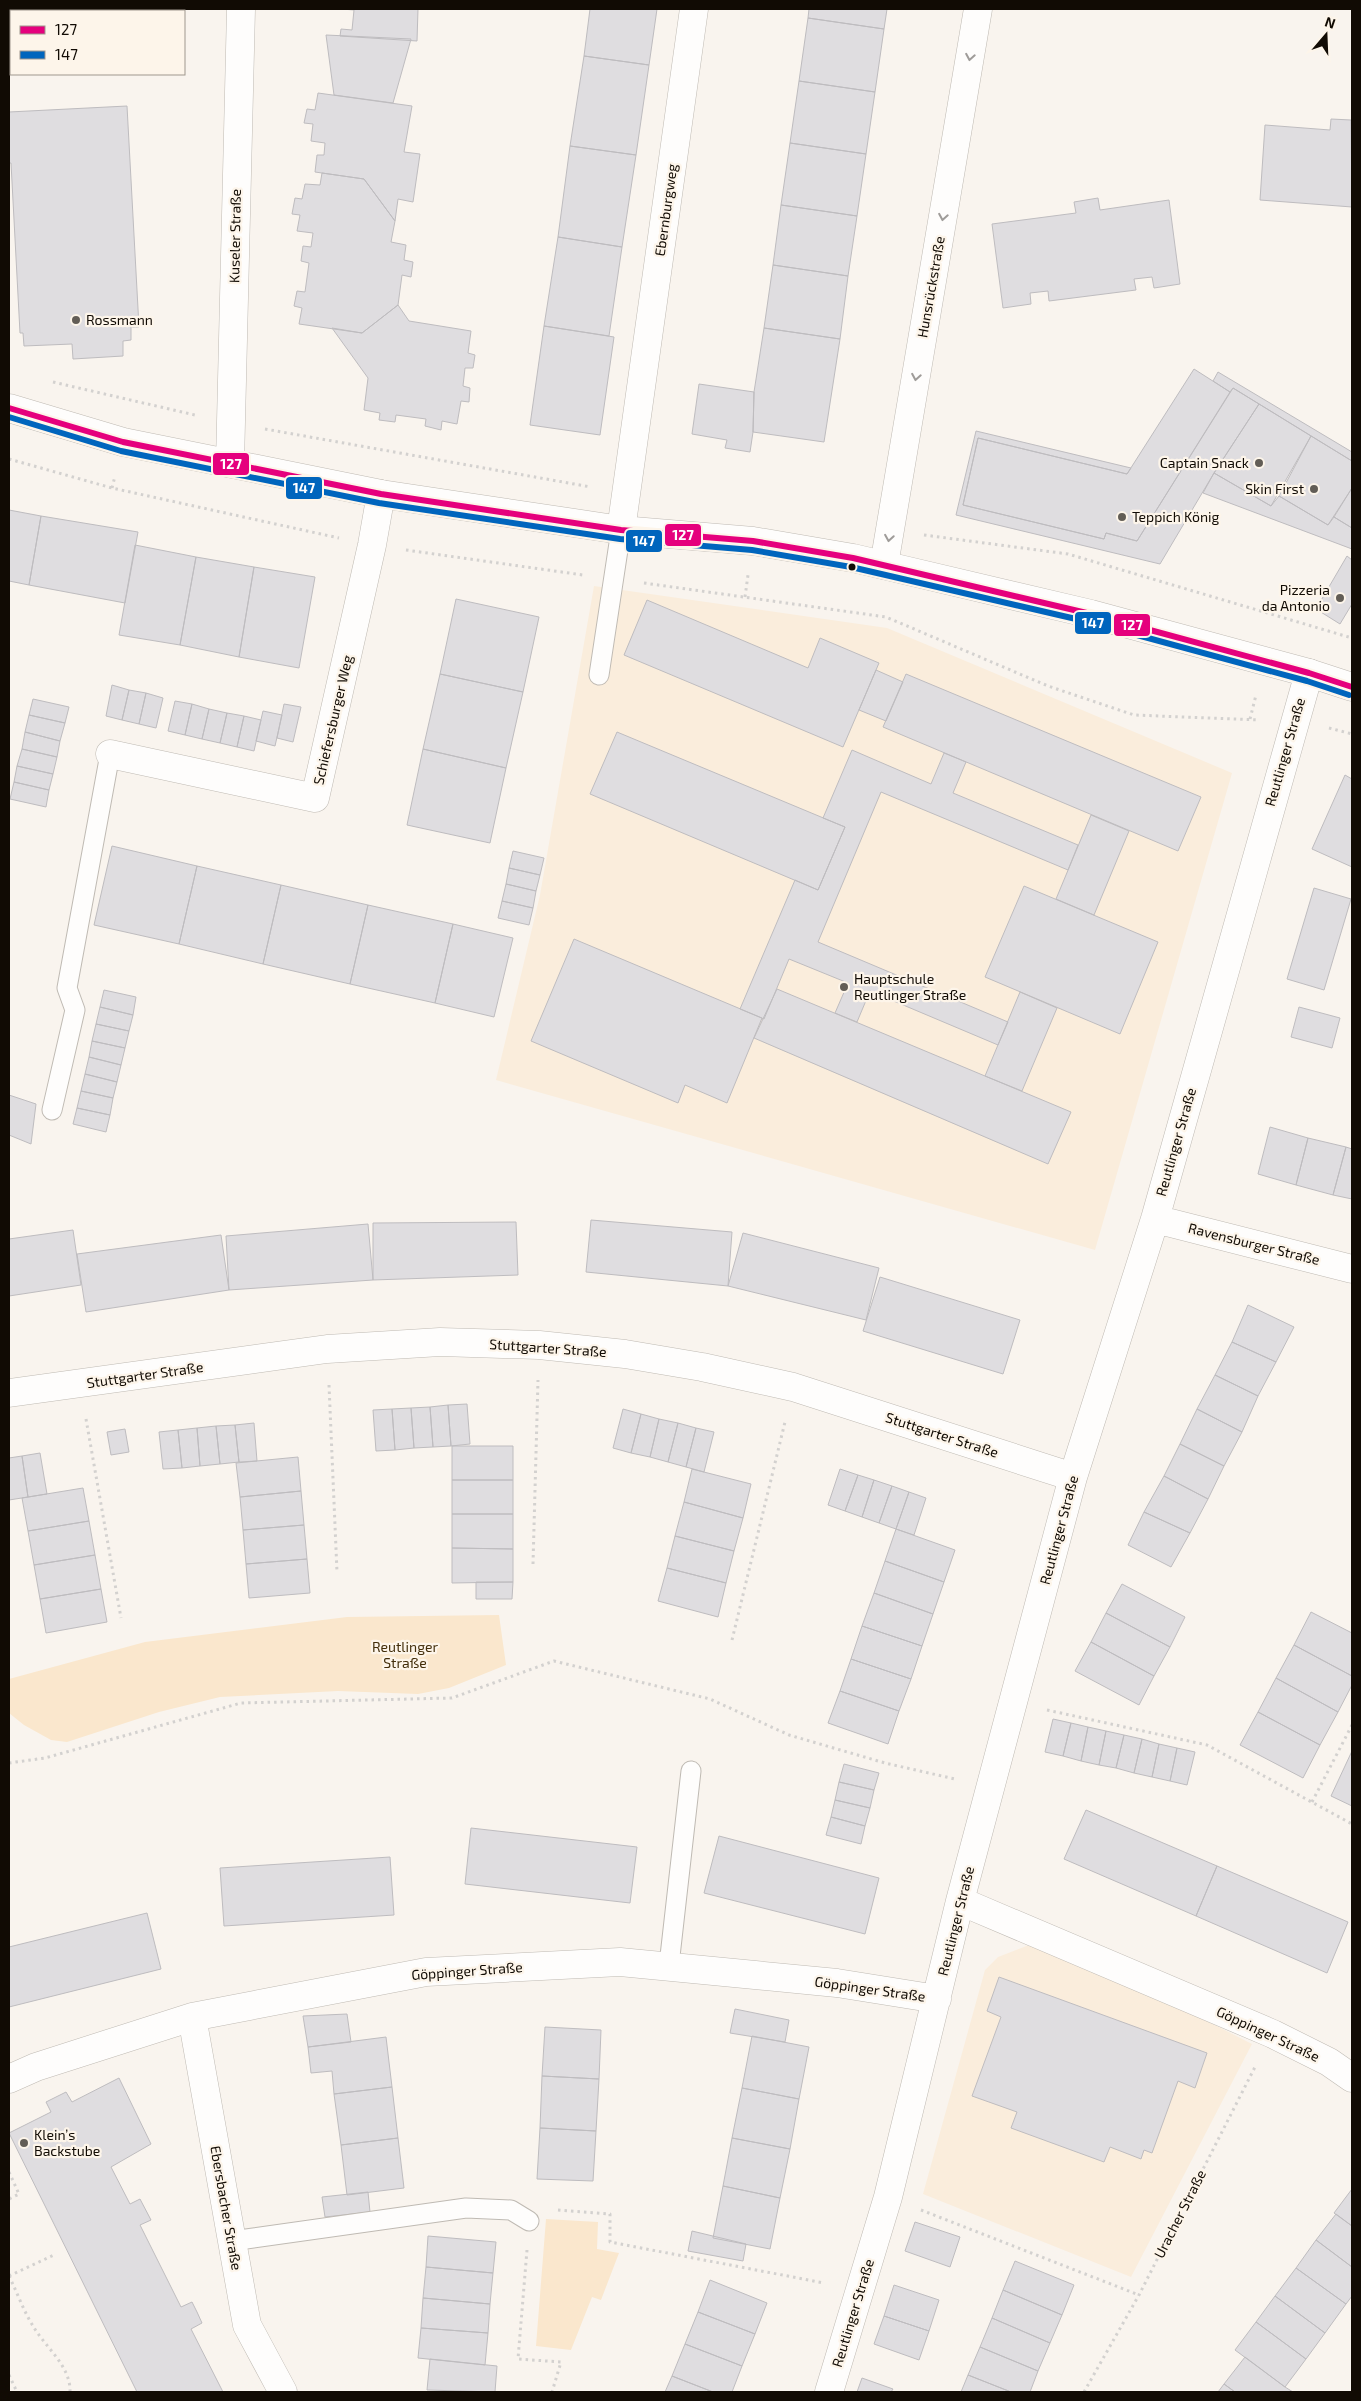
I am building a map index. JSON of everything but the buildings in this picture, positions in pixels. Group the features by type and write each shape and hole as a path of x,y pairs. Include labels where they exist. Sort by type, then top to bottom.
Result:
{"street":[{"name":"Kuseler Straße","path":"230,463 241,9"},
{"name":"Ebernburgweg","path":"621,530 694,9"},
{"name":"Hunsrückstraße","path":"884,565 978,9"},
{"path":"9,408 123,442 381,494 621,530 753,541 884,565 1091,614 1309,673 1352,687"},
{"name":"Schiefersburger Weg","path":"110,754 315,798 372,545 381,494"},
{"name":"Reutlinger Straße","path":"829,2392 888,2197 960,1901 1073,1477 1155,1219 1309,673"},
{"name":"Ravensburger Straße","path":"1155,1219 1352,1269"},
{"name":"Stuttgarter Straße","path":"9,1392 80,1384 327,1349 440,1342 539,1345 624,1354 793,1387 1073,1477"},
{"name":"Göppinger Straße","path":"960,1901 1273,2034 1329,2062 1352,2078"},
{"name":"Göppinger Straße","path":"9,2079 36,2067 192,2016 426,1972 620,1962 669,1965 838,1983 937,1999"},
{"name":"Ebersbacher Straße","path":"192,2016 247,2325 283,2392"}],"lane":[{"path":"599,675 621,530"},
{"path":"52,1110 75,1010 67,988 110,754"},
{"path":"669,1965 691,1771"},
{"path":"232,2241 466,2208 511,2210 529,2221"}],"path":[{"path":"9,459 112,488 372,545 886,617 1048,686 1134,715 1294,722 1352,734"},
{"path":"533,1564 539,1345"},
{"path":"327,1349 337,1572"},
{"path":"80,1384 121,1618"},
{"path":"732,1640 793,1387"},
{"path":"9,1763 45,1758 241,1702 452,1698 554,1661 710,1699 789,1735 885,1763 990,1787"},
{"path":"1012,1702 1207,1745 1352,1824"},
{"path":"1312,1802 1352,1725"},
{"name":"Uracher Straße","path":"1084,2392 1138,2294 1273,2034"},
{"path":"9,2172 19,2194 9,2199"},
{"path":"888,2197 1138,2294"},
{"path":"552,2392 561,2362 518,2359 529,2221 542,2208 610,2214 610,2242 859,2290"},
{"path":"54,2255 9,2276 32,2325 66,2371 70,2392"},
{"path":"9,2375 17,2392"}],"shaded area":[{"name":"Hauptschule Reutlinger Straße","path":"594,586 887,628 1232,773 1095,1250 496,1080 540,895"},
{"path":"1029,1945 1039,1947 1205,2020 1252,2044 1131,2277 923,2194 985,1970 998,1957"}],"green space":[{"name":"Reutlinger Straße","path":"499,1615 506,1665 449,1688 418,1694 338,1691 220,1697 159,1712 67,1742 51,1740 24,1725 9,1713 9,1679 145,1642 347,1617"},
{"path":"546,2219 598,2222 597,2249 619,2253 601,2300 592,2297 571,2350 536,2346"}],"transit line":[{"name":"127","path":"9,408 123,442 381,494 621,530 753,541 853,558 1091,614 1309,673 1352,687"},
{"name":"147","path":"9,417 121,451 379,503 620,539 752,550 851,567 1089,622 1307,681 1349,695"}],"place":[{"name":"Rossmann","path":"76,320"},
{"name":"Captain Snack","path":"1259,463"},
{"name":"Skin First","path":"1314,489"},
{"name":"Teppich König","path":"1122,517"},
{"name":"Pizzeria da Antonio","path":"1340,598"},
{"name":"Hauptschule Reutlinger Straße","path":"844,987"},
{"name":"Klein’s Backstube","path":"24,2143"}]}
